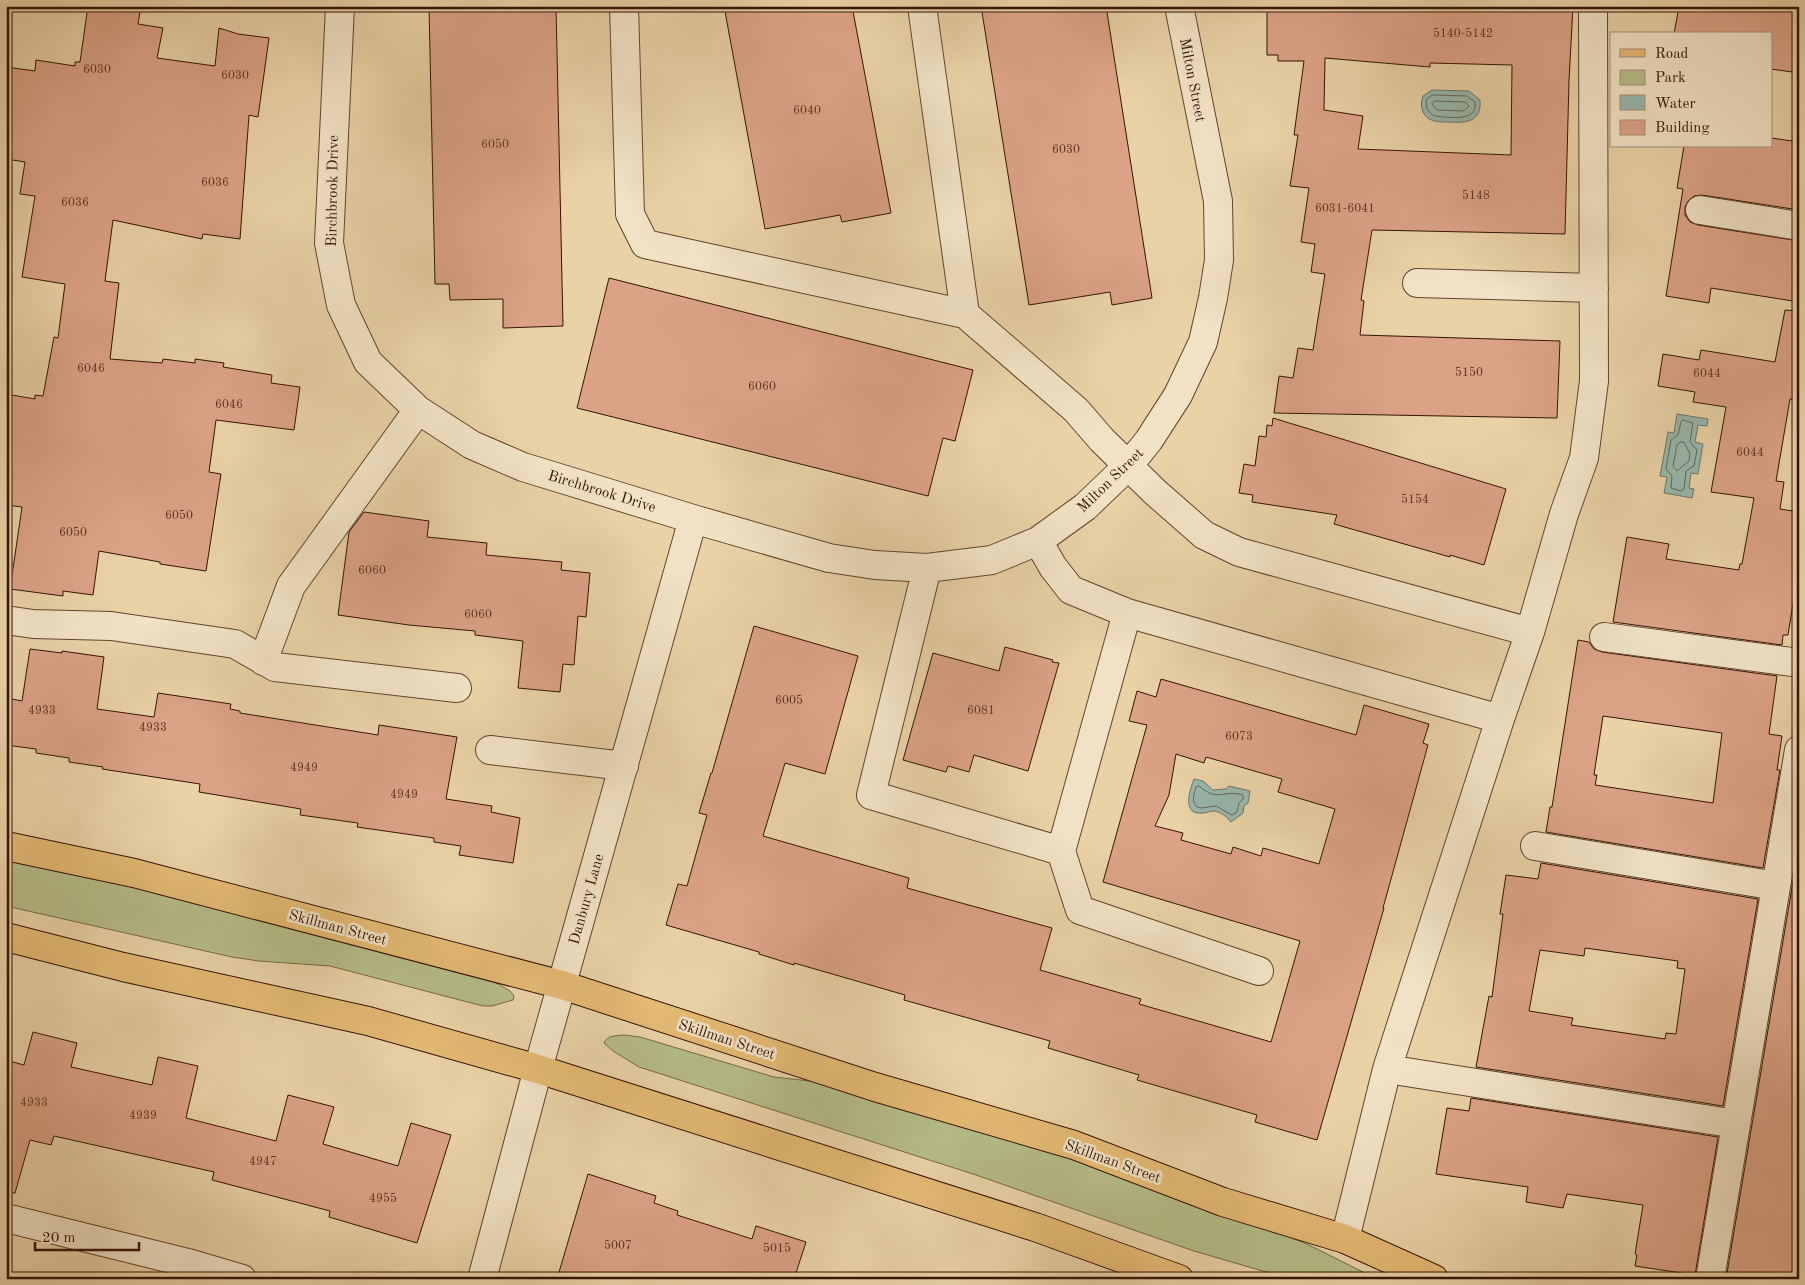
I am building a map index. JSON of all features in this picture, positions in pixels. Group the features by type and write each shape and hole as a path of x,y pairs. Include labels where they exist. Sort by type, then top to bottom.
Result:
{"main road":[{"name":"Skillman Street","path":"6,846 134,873 562,985 875,1087 1074,1145 1223,1202 1345,1239 1434,1279"},
{"path":"6,937 123,967 368,1021 538,1069 1035,1227 1179,1279"}],"street":[{"name":"Birchbrook Drive","path":"340,6 328,242 341,305 368,362 418,410 472,445 523,467 693,519"},
{"path":"624,6 630,214 645,244 965,314 1076,410 1102,440 1155,492 1204,535 1239,552 1530,632"},
{"path":"922,6 965,314"},
{"name":"Milton Street","path":"693,519 829,558 875,565 927,568 992,560 1038,541 1085,507 1129,465 1150,440 1178,395 1203,342 1219,260 1218,201 1179,6"},
{"path":"1345,1239 1387,1069 1530,632 1564,514 1584,458 1594,381 1593,6"},
{"path":"1700,210 1799,226"},
{"path":"1417,283 1594,288"},
{"path":"263,661 291,586 418,410"},
{"name":"Danbury Lane","path":"482,1279 538,1069 693,519"},
{"path":"1038,541 1053,567 1071,590 1127,613 1500,719"},
{"path":"927,568 871,795 1060,851"},
{"path":"1127,613 1060,851 1080,910 1259,971"},
{"path":"6,620 33,624 111,626 235,644 275,667 457,688"},
{"path":"1604,637 1799,662"},
{"path":"490,750 624,766"},
{"path":"1710,1279 1799,750"},
{"path":"1535,846 1776,886"},
{"path":"1387,1069 1736,1124"},
{"path":"6,1218 186,1271 242,1279"}],"green space":[{"path":"6,856 70,870 479,973 510,991 514,996 513,1000 492,1006 483,1006 330,966 259,961 232,957 6,906"},
{"path":"624,1035 640,1037 774,1077 846,1085 1031,1143 1236,1216 1307,1244 1377,1279 1290,1279 1194,1251 976,1175 639,1067 613,1051 604,1043 610,1037"}],"water":[{"path":"1432,90 1469,91 1480,100 1478,113 1466,122 1440,122 1430,119 1424,113 1422,102 1423,96"},
{"path":"1677,414 1708,419 1707,426 1698,425 1695,442 1703,444 1698,474 1691,473 1689,488 1694,489 1692,498 1664,493 1667,477 1660,476 1668,432 1674,433"},
{"path":"1194,779 1203,781 1213,790 1226,789 1229,786 1250,791 1248,803 1244,806 1243,813 1231,822 1224,815 1217,812 1196,813 1189,806 1189,795"}],"building":[{"path":"88,6 141,6 138,24 163,28 157,58 215,66 219,28 238,34 269,38 258,117 249,115 240,239 203,234 202,239 113,220 105,281 119,283 110,359 162,363 163,359 195,363 195,359 224,363 223,367 272,375 271,383 300,387 294,430 216,420 209,472 221,474 206,571 160,564 160,562 99,551 93,595 63,591 63,596 10,589 22,507 6,505 6,394 35,399 35,395 43,396 54,337 58,338 65,284 22,277 35,196 20,194 25,162 6,159 6,67 35,71 36,60 75,66 75,62 80,62"},
{"path":"429,6 556,6 563,326 503,328 503,299 450,300 449,284 435,284"},
{"path":"724,6 852,6 891,213 842,222 840,215 765,229"},
{"path":"981,6 1106,6 1152,298 1112,305 1110,292 1029,305"},
{"path":"1267,6 1573,6 1565,234 1372,230 1361,300 1364,301 1360,335 1560,341 1557,418 1274,413 1279,376 1293,378 1298,348 1313,350 1325,274 1311,272 1315,244 1301,242 1309,188 1290,186 1298,135 1294,135 1304,61 1278,61 1278,55 1267,55","holes":["1325,58 1430,67 1430,63 1512,65 1511,155 1358,149 1363,116 1324,110"]},
{"path":"1679,6 1779,6 1778,10 1799,13 1799,73 1772,69 1772,32 1674,32"},
{"path":"1772,138 1799,142 1799,210 1702,195 1694,196 1688,201 1685,207 1685,215 1690,222 1698,225 1799,241 1799,302 1711,288 1709,303 1666,296 1683,189 1677,188 1684,148 1772,148"},
{"path":"609,278 973,370 955,441 943,438 928,496 577,408"},
{"path":"1785,310 1799,311 1799,400 1790,399 1776,481 1784,482 1780,509 1799,512 1799,583 1796,585 1788,635 1783,635 1782,645 1613,622 1627,537 1669,544 1666,559 1739,570 1740,564 1742,564 1754,498 1711,492 1726,407 1693,402 1695,392 1658,386 1663,354 1699,360 1701,350 1775,362"},
{"path":"1273,418 1506,489 1484,565 1334,524 1337,515 1252,502 1253,495 1239,493 1244,464 1255,466 1259,436 1266,437 1267,425 1272,426"},
{"path":"364,512 429,521 427,537 487,543 486,555 562,562 561,570 590,573 586,617 578,616 574,665 563,664 560,692 518,688 523,641 475,635 475,631 409,625 338,615 349,532"},
{"path":"754,626 858,656 825,774 785,763 763,836 909,878 907,888 1052,928 1040,970 1141,999 1139,1004 1271,1042 1300,941 1103,882 1147,725 1129,721 1137,691 1156,697 1161,679 1356,735 1364,705 1429,724 1423,743 1428,745 1384,908 1317,1140 1255,1122 1257,1115 1137,1080 1139,1075 1048,1048 1050,1041 904,1000 905,995 794,963 794,965 759,954 759,952 666,925 678,884 687,886 707,815 699,813","holes":["1176,754 1204,763 1206,757 1282,779 1278,792 1335,809 1319,864 1263,848 1261,856 1233,847 1231,854 1181,840 1183,833 1155,826 1169,795"]},
{"path":"1578,640 1589,642 1594,649 1602,652 1777,676 1769,734 1782,736 1777,770 1780,770 1763,868 1546,832 1550,807 1552,807","holes":["1603,716 1722,733 1713,803 1595,785 1597,775 1594,775"]},
{"path":"1005,647 1059,663 1028,771 974,755 969,772 948,766 946,772 903,760 933,653 999,671"},
{"path":"30,649 104,657 97,709 154,717 158,693 231,704 230,709 240,711 240,713 378,735 379,725 457,737 446,799 492,806 491,812 520,818 513,863 459,855 461,846 434,842 434,838 357,827 358,823 300,815 301,809 199,792 200,784 102,769 103,767 69,762 69,758 36,753 36,749 6,745 6,702 11,703 12,699 22,701"},
{"path":"1799,846 1799,1279 1726,1279"},
{"path":"1541,863 1758,899 1723,1106 1476,1067 1489,996 1492,997 1503,914 1500,914 1506,875 1538,879","holes":["1585,948 1678,961 1677,968 1685,969 1676,1034 1666,1033 1665,1039 1571,1025 1573,1018 1529,1011 1540,950 1584,956"]},
{"path":"33,1032 77,1043 71,1067 152,1085 158,1057 198,1066 186,1118 276,1141 288,1095 334,1107 323,1144 398,1166 411,1123 451,1135 417,1243 329,1217 330,1211 212,1180 214,1172 54,1136 51,1145 30,1140 15,1193 6,1192 6,1060 24,1065"},
{"path":"1471,1098 1718,1137 1695,1275 1635,1266 1637,1255 1635,1254 1643,1205 1567,1194 1563,1208 1526,1202 1528,1187 1436,1174 1447,1108 1469,1111"},
{"path":"588,1174 656,1196 654,1203 678,1211 677,1215 752,1239 756,1226 806,1242 794,1279 557,1279"}]}
